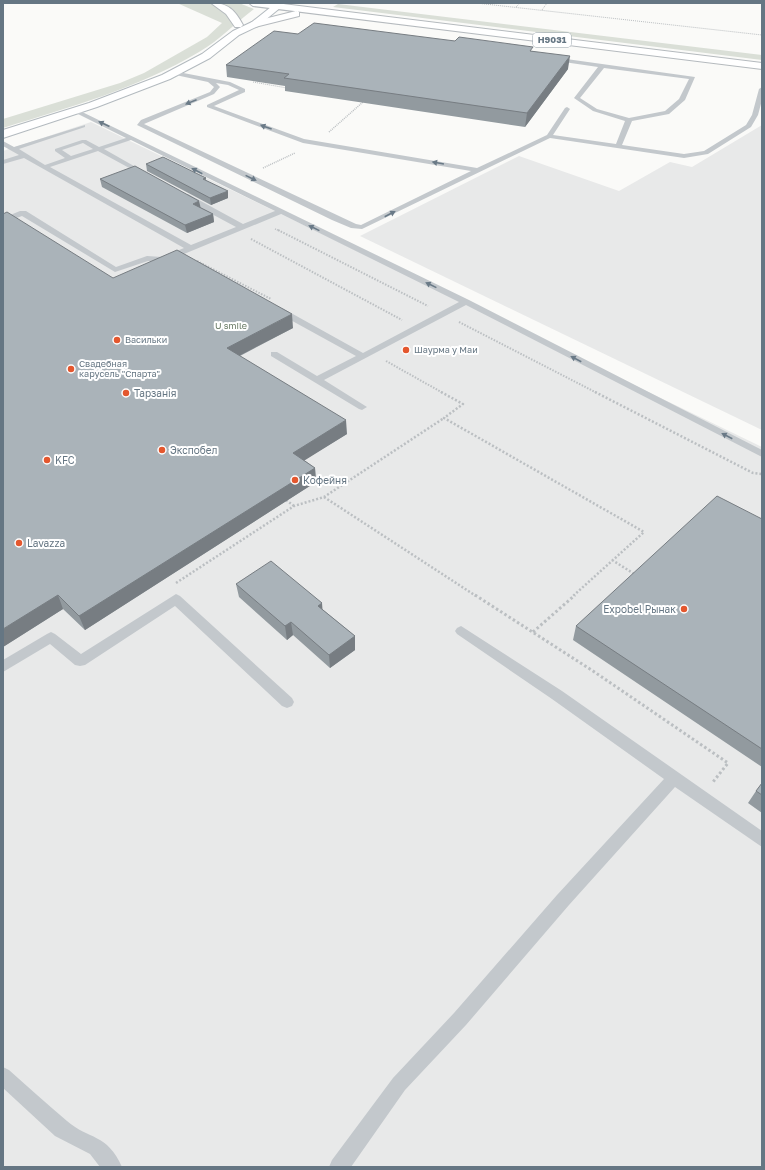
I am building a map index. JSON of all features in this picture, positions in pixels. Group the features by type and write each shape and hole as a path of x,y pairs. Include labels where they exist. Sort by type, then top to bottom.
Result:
{"main road":[{"path":"214,3 225,8 232,14 237,29"},
{"name":"Н9031","path":"253,3 273,4 762,66"},
{"name":"Н9031","path":"298,3 762,62"},
{"path":"321,3 332,8"},
{"path":"3,134 76,111 145,86 173,73 206,56 237,29 273,4"},
{"path":"255,24 273,4"},
{"path":"237,29 298,14 313,12 342,13"}],"lane":[{"path":"542,58 693,78 682,100 667,112 629,120 596,110 577,98 602,66"},
{"path":"173,73 230,84 240,88 243,91 209,106 303,141 476,170"},
{"path":"211,81 217,87 212,93"},
{"path":"240,88 228,88 212,93 143,121 140,125 354,226 367,226 476,170 549,136 567,109"},
{"path":"549,136 684,156 706,153 749,126 755,115 762,89"},
{"path":"76,111 466,302 762,454"},
{"path":"618,146 629,120"},
{"path":"13,149 82,126"},
{"path":"44,167 132,138"},
{"path":"70,158 57,150 84,141 153,178"},
{"path":"3,143 23,156 190,248"},
{"path":"3,162 23,156"},
{"path":"180,193 239,229"},
{"path":"3,221 23,213 115,270 147,258 152,260 164,259 280,212"},
{"path":"319,379 466,302"},
{"path":"268,304 362,356"},
{"path":"274,354 319,379 362,407"},
{"path":"3,668 51,637 80,661 176,599 287,702"},
{"path":"461,630 675,777 762,840"},
{"path":"339,1167 399,1084 460,1019 563,900 675,777"},
{"path":"3,1076 62,1129 97,1147 112,1167"}],"path":[{"path":"476,3 762,35"},
{"path":"515,8 520,3"},
{"path":"542,11 547,3"},
{"path":"252,82 288,88"},
{"path":"359,99 365,100"},
{"path":"259,220 753,473 762,474"},
{"path":"239,229 417,328"},
{"path":"175,584 294,506 324,497 444,418"},
{"path":"324,497 533,632 728,763 713,782 719,786"},
{"path":"286,500 294,506"},
{"path":"533,632 644,532"},
{"path":"612,560 640,578"}],"shaded area":[{"path":"177,3 239,3 254,9 221,37 176,65 104,96 3,128 3,119 120,83 144,73 207,37 222,23"},
{"path":"338,4 762,55 762,60 333,7"},
{"path":"91,122 762,447 762,1167 3,1167 3,151"},
{"path":"762,125 762,430 360,236 519,156 619,191 670,162 692,167"}],"building":[{"path":"314,23 455,41 459,37 533,47 530,51 570,56 527,113 284,78 289,74 226,65 274,31 298,34"},
{"path":"163,157 206,178 203,179 228,191 210,198 146,164"},
{"path":"135,166 199,201 193,204 213,214 185,225 100,179"},
{"name":"Экспобел","path":"7,212 113,278 177,250 292,314 227,348 346,420 293,453 315,468 79,616 58,595 3,629 3,214"},
{"name":"Expobel Рынак","path":"717,496 762,519 762,749 576,626"},
{"path":"271,561 322,603 318,606 355,636 329,655 291,622 285,626 236,584"},
{"path":"762,783 762,795 756,791"}],"place":[{"name":"Васильки","path":"117,340"},
{"name":"Шаурма у Маи","path":"406,350"},
{"name":"Свадебная карусель \"Спарта\"","path":"71,369"},
{"name":"Тарзанія","path":"126,393"},
{"name":"Экспобел","path":"162,450"},
{"name":"KFC","path":"47,460"},
{"name":"Кофейня","path":"295,480"},
{"name":"Lavazza","path":"19,543"},
{"name":"Expobel Рынак","path":"684,609"}],"park label":[{"name":"U smile","path":"231,326"}]}
